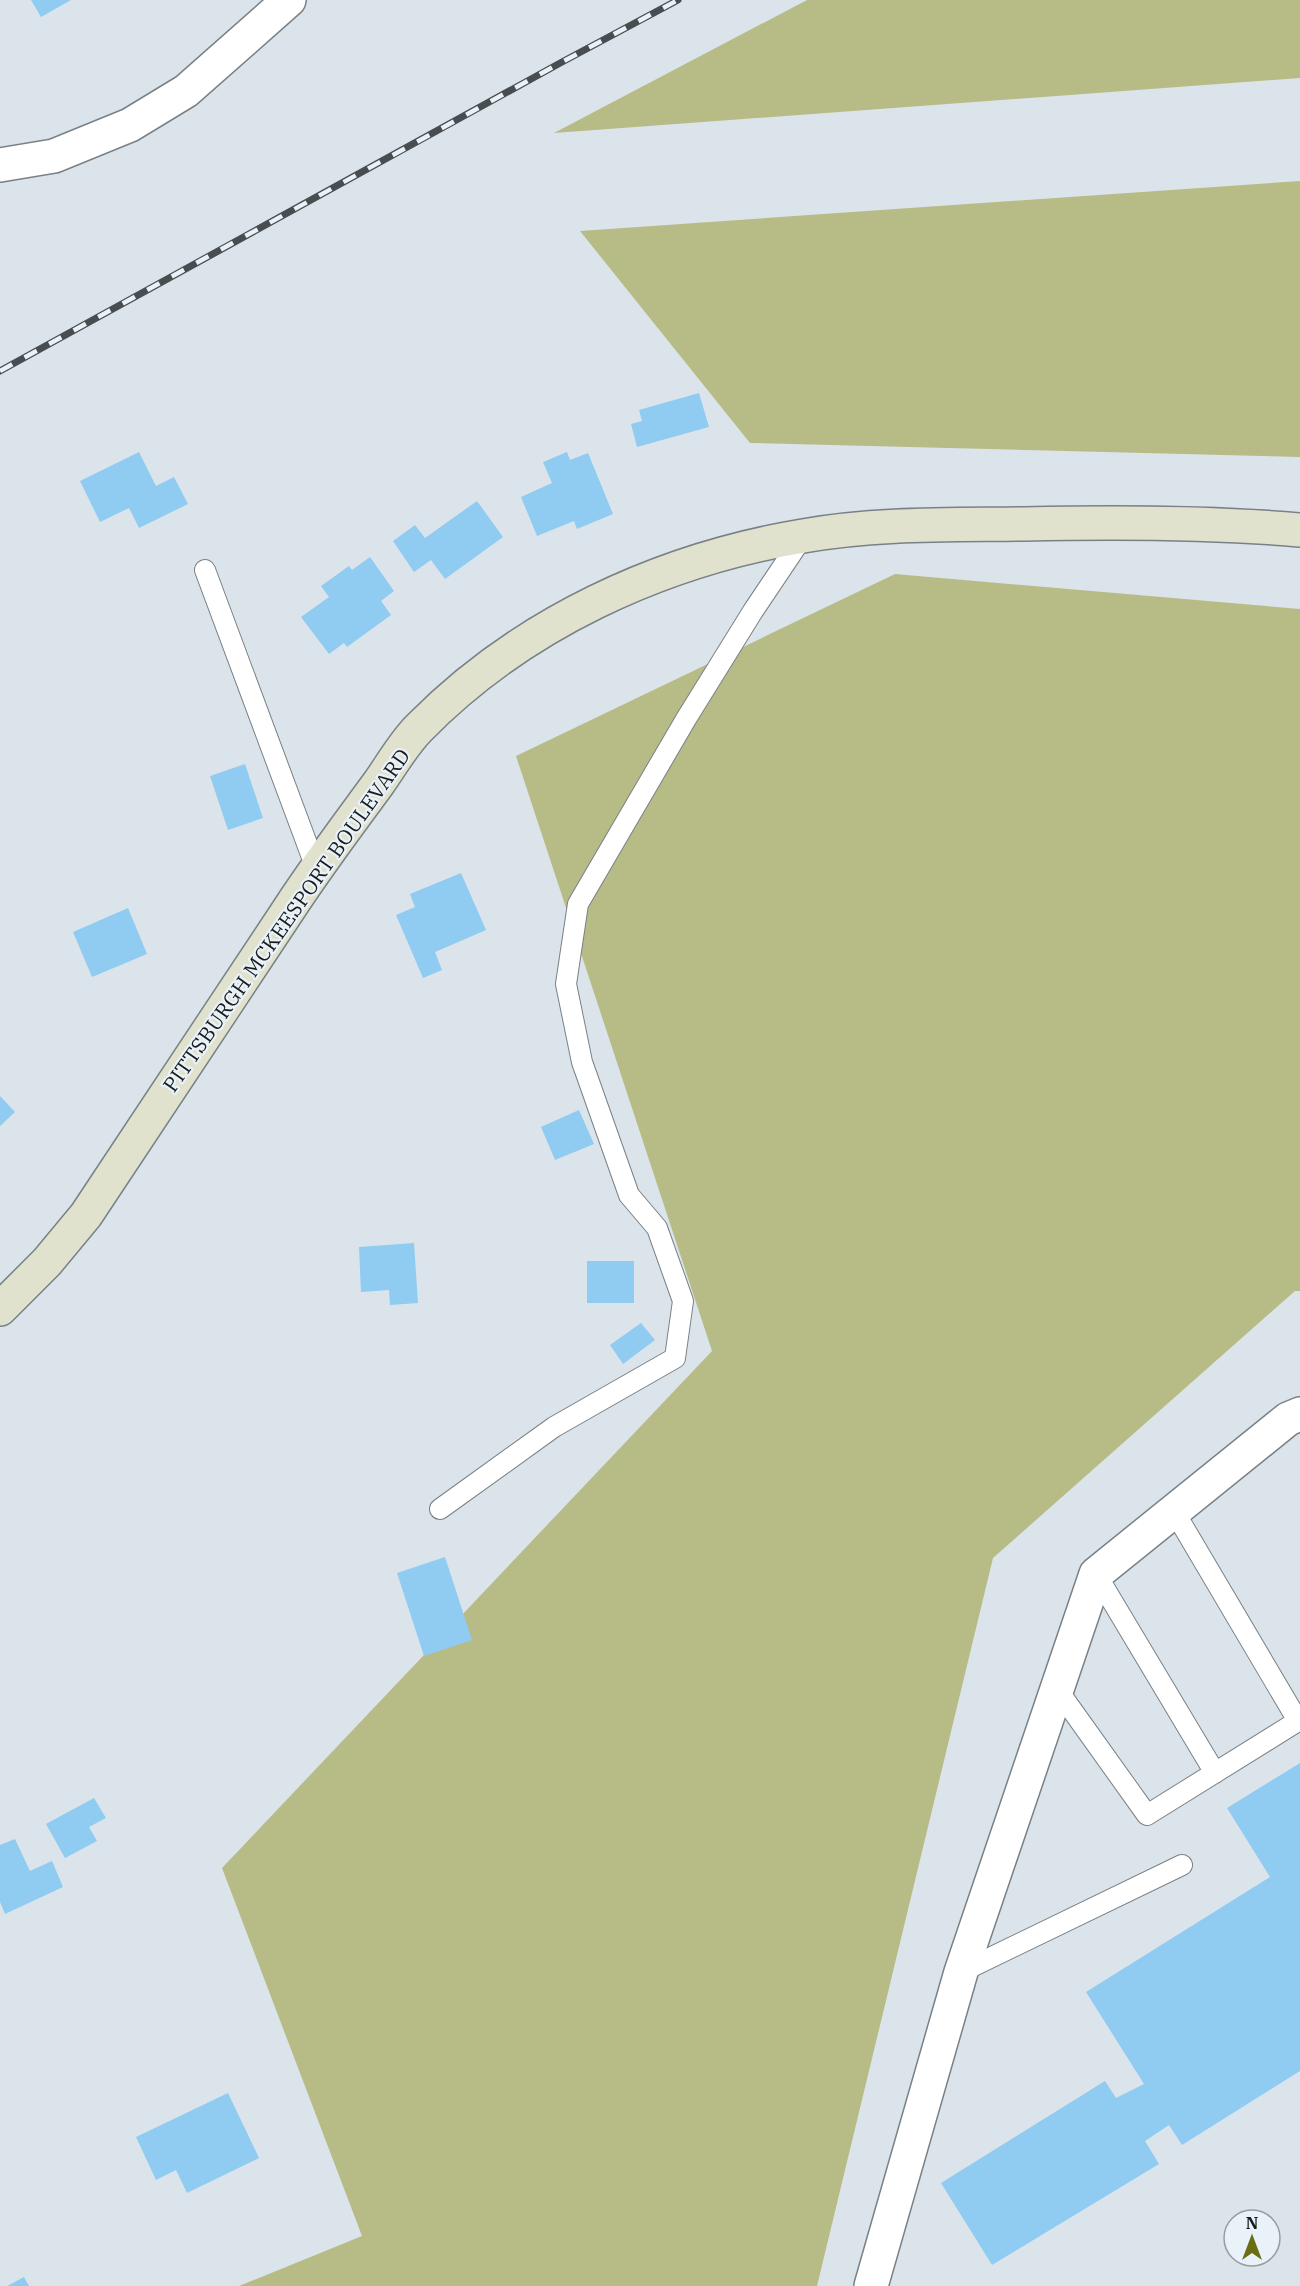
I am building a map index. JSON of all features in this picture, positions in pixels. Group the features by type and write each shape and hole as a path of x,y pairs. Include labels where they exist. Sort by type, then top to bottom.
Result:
{"main road":[{"name":"PITTSBURGH MCKEESPORT BOULEVARD","path":"0,1309 47,1262 86,1215 316,868 417,730 462,690 514,649 575,612 665,570 720,554 804,535 885,526 1090,523 1253,526 1300,530"}],"street":[{"path":"0,165 54,156 130,125 186,91 289,0"},
{"path":"872,2286 961,1972 1096,1574 1288,1419 1300,1414"}],"lane":[{"path":"440,1509 554,1427 675,1358 682,1300 657,1228 629,1195 586,1072 566,984 578,904 686,719 753,611 804,535"},
{"path":"205,570 316,868"},
{"path":"1057,1689 1147,1815 1298,1721 1174,1511"},
{"path":"1096,1574 1215,1773"},
{"path":"961,1972 1182,1865"}],"green space":[{"path":"807,0 1300,0 1300,78 554,133"},
{"path":"1300,181 1300,457 750,443 580,231"},
{"path":"895,574 1300,609 1300,1291 1295,1291 993,1558 817,2286 239,2286 362,2236 222,1868 712,1351 516,756"}],"building":[{"path":"31,0 71,0 41,17"},
{"path":"699,393 709,427 637,447 631,424 642,421 639,410"},
{"path":"139,452 156,486 174,477 188,504 139,528 129,508 100,522 80,481"},
{"path":"567,452 570,460 588,453 613,514 577,529 574,521 537,536 521,497 552,483 543,462"},
{"path":"477,501 503,537 445,579 431,560 414,572 393,541 415,525 425,538"},
{"path":"370,557 394,591 381,601 391,615 347,647 344,643 329,654 301,617 329,597 321,586 349,566 352,570"},
{"path":"245,764 263,818 228,830 210,776"},
{"path":"461,873 486,930 435,952 442,970 423,978 396,915 415,907 410,894"},
{"path":"128,908 147,954 92,977 73,932"},
{"path":"0,1096 15,1112 0,1126"},
{"path":"579,1110 594,1144 555,1160 541,1127"},
{"path":"414,1243 418,1303 390,1305 389,1290 361,1292 359,1247"},
{"path":"587,1261 634,1261 634,1303 587,1303"},
{"path":"641,1323 655,1340 623,1364 610,1345"},
{"path":"445,1557 472,1640 424,1656 397,1573"},
{"path":"1300,1763 1300,2071 1182,2145 1169,2125 1145,2141 1159,2164 992,2265 941,2183 1105,2081 1116,2098 1144,2084 1086,1992 1270,1877 1227,1808"},
{"path":"94,1798 106,1818 89,1827 97,1841 65,1858 46,1824"},
{"path":"15,1839 30,1871 52,1861 63,1887 5,1914 0,1902 0,1845"},
{"path":"228,2093 259,2158 187,2193 176,2170 156,2180 136,2137"},
{"path":"24,2277 29,2286 7,2286"}],"railway":[{"path":"0,371 678,0"}]}
